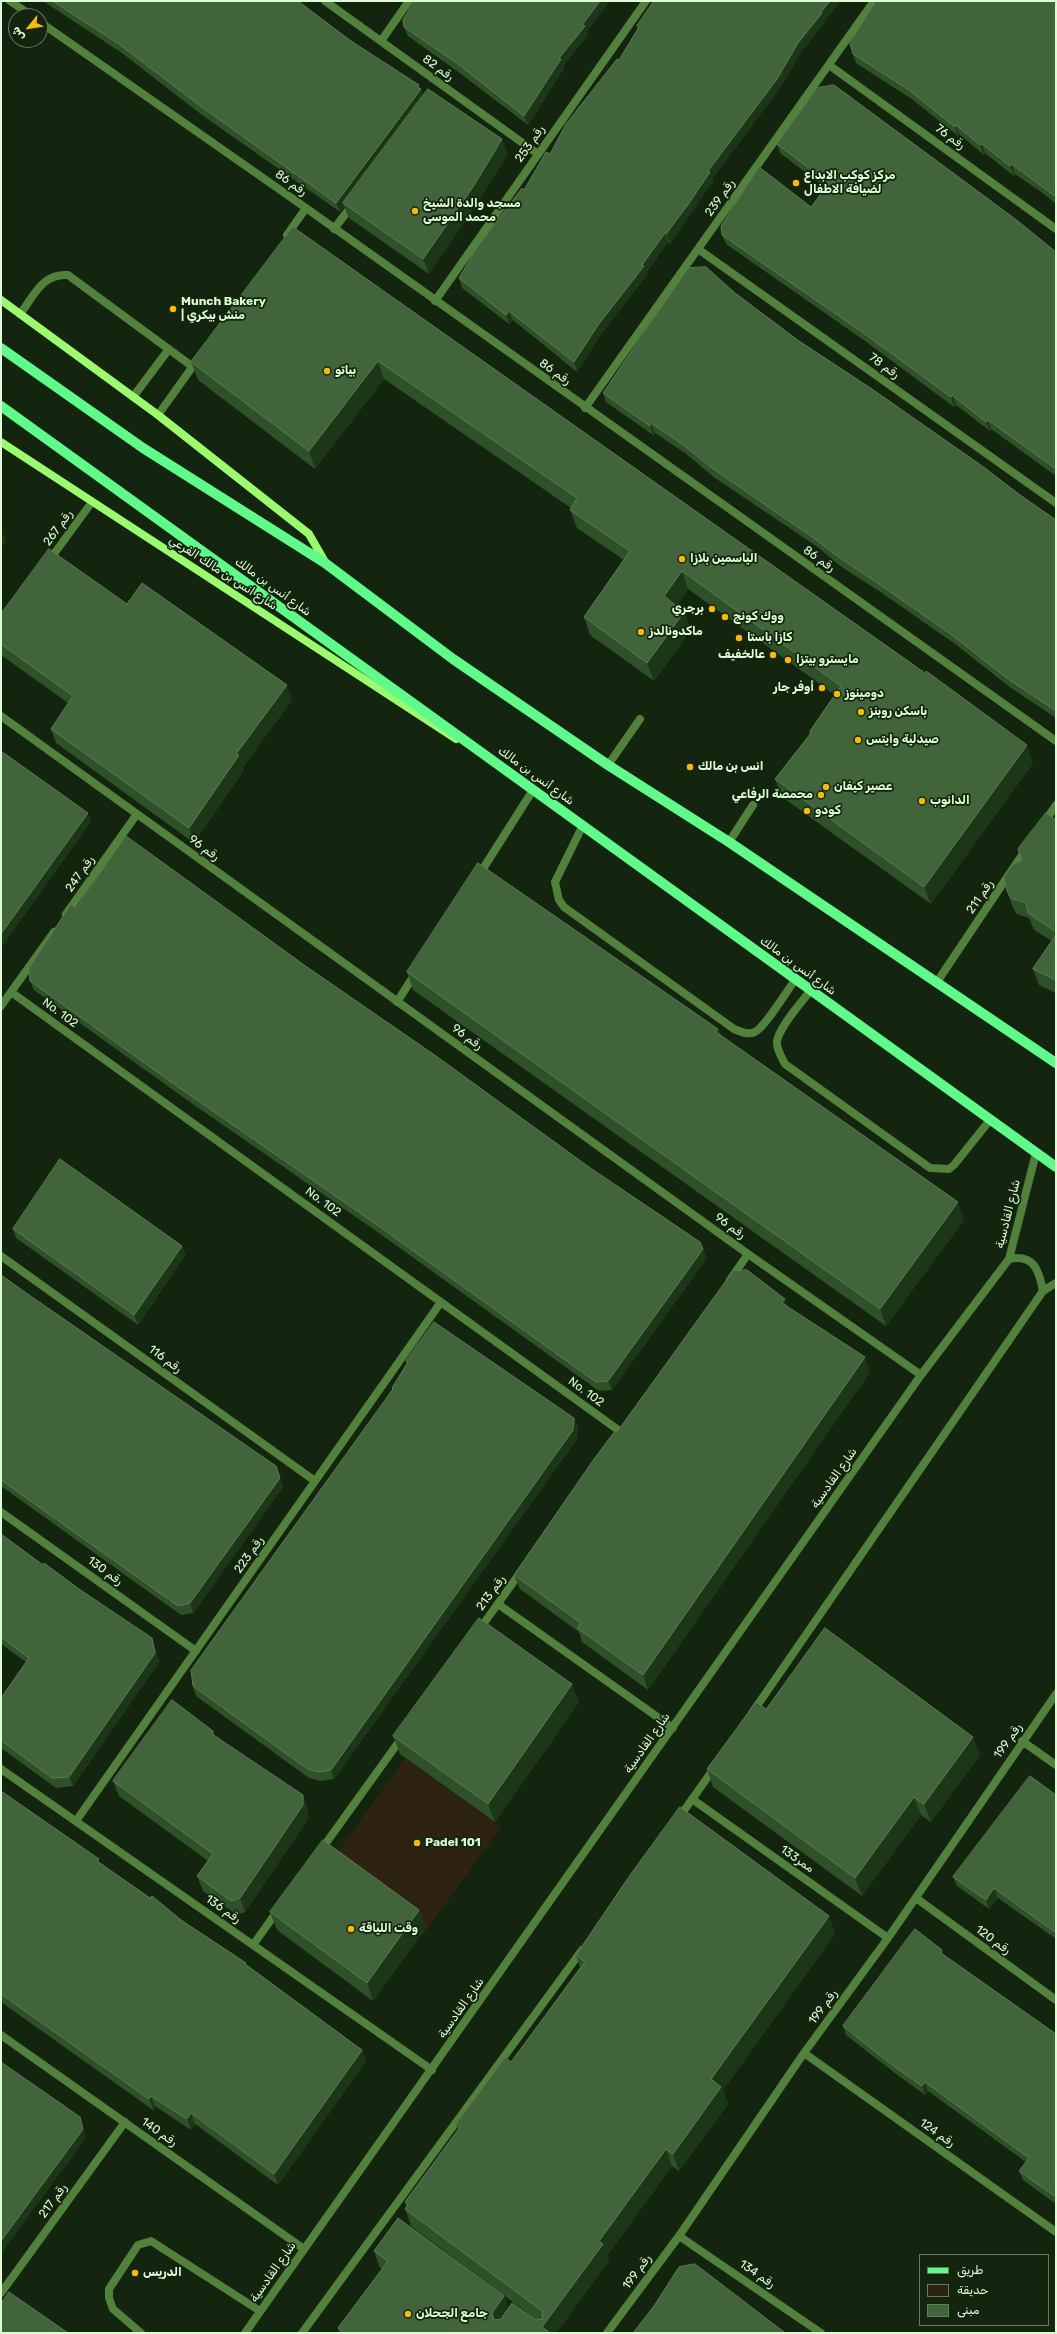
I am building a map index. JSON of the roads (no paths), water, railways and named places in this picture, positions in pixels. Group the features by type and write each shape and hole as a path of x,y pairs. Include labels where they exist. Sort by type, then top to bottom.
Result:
{"main road":[{"path":"1,300 158,415 309,534 325,563"},
{"path":"1,348 144,448 325,563 453,659 608,765 730,842 1056,1063"},
{"name":"شارع أنس بن مالك","path":"1,406 1056,1167"},
{"name":"شارع انس بن مالك الفرعي","path":"1,442 533,790"}],"street":[{"path":"10,1 20,8"},
{"name":"رقم 82","path":"325,1 381,41 439,88 538,154"},
{"path":"381,41 409,1"},
{"name":"رقم 253","path":"435,302 646,1"},
{"name":"رقم 239","path":"585,408 874,1"},
{"name":"رقم 86","path":"48,28 306,208 435,302 1056,741"},
{"name":"رقم 76","path":"829,65 1056,229"},
{"path":"334,229 358,198"},
{"path":"284,240 306,208"},
{"name":"رقم 78","path":"698,249 1056,503"},
{"path":"20,314 46,279 57,274 68,275 193,367"},
{"path":"133,397 169,349"},
{"path":"158,415 202,354"},
{"name":"رقم 267","path":"42,571 92,502"},
{"name":"رقم 96","path":"1,716 748,1254 921,1376"},
{"path":"608,765 640,719"},
{"path":"474,883 533,790"},
{"path":"730,842 753,805"},
{"path":"1038,832 1056,805"},
{"name":"رقم 247","path":"1,1006 137,814"},
{"path":"583,826 555,882 559,900 564,907 734,1029 746,1034 754,1032 763,1026 795,980"},
{"name":"رقم 211","path":"937,982 1030,844"},
{"path":"397,1002 419,969"},
{"path":"810,991 784,1026 777,1041 778,1049 785,1064 930,1168 949,1169 954,1165 990,1120"},
{"name":"No. 102","path":"11,992 621,1432"},
{"name":"شارع القادسية","path":"245,2333 921,1376 1009,1259 1036,1153"},
{"path":"726,1286 748,1254"},
{"name":"رقم 116","path":"1,1256 315,1481"},
{"path":"1009,1259 1020,1257 1031,1262 1040,1274 1043,1291"},
{"path":"746,1721 1043,1291 1056,1283"},
{"name":"رقم 223","path":"76,1821 441,1302"},
{"name":"رقم 130","path":"1,1512 196,1651"},
{"name":"رقم 213","path":"475,1636 525,1565"},
{"path":"498,1604 673,1728"},
{"name":"رقم 199","path":"607,2333 679,2236 804,2053 888,1938 1022,1741 1056,1694"},
{"path":"318,1855 410,1726"},
{"path":"1022,1741 1056,1766"},
{"path":"674,1825 719,1760"},
{"name":"رقم 136","path":"1,1769 432,2070"},
{"name":"ممر133","path":"692,1799 888,1938"},
{"name":"رقم 120","path":"916,1898 1056,2000"},
{"path":"253,1945 285,1900"},
{"path":"302,2333 589,1941"},
{"name":"رقم 140","path":"1,2035 304,2249"},
{"name":"رقم 124","path":"804,2053 1056,2232"},
{"name":"رقم 217","path":"2,2291 125,2122"},
{"name":"رقم 134","path":"679,2236 821,2333"},
{"path":"141,2333 113,2309 109,2298 109,2289 138,2245 151,2241 260,2311"}],"place":[{"name":"مركز كوكب الابداع لضيافة الاطفال","path":"796,183"},
{"name":"مسجد والدة الشيخ محمد الموسى","path":"415,211"},
{"name":"Munch Bakery | منش بيكري","path":"173,309"},
{"name":"بياتو","path":"327,371"},
{"name":"الياسمين بلازا","path":"682,559"},
{"name":"برجري","path":"712,609"},
{"name":"ووك كونج","path":"725,617"},
{"name":"ماكدونالدز","path":"641,632"},
{"name":"كازا باستا","path":"739,638"},
{"name":"عالخفيف","path":"773,655"},
{"name":"مايسترو بيتزا","path":"788,660"},
{"name":"أوفر جار","path":"822,688"},
{"name":"دومينوز","path":"837,694"},
{"name":"باسكن روبنز","path":"861,712"},
{"name":"صيدلية وايتس","path":"858,740"},
{"name":"انس بن مالك","path":"690,767"},
{"name":"عصير كيفان","path":"826,787"},
{"name":"محمصة الرفاعي","path":"821,795"},
{"name":"الدانوب","path":"922,801"},
{"name":"كودو","path":"807,811"},
{"name":"Padel 101","path":"417,1843"},
{"name":"وقت اللياقة","path":"351,1929"},
{"name":"الدريس","path":"135,2273"},
{"name":"جامع الجحلان","path":"408,2314"}]}
